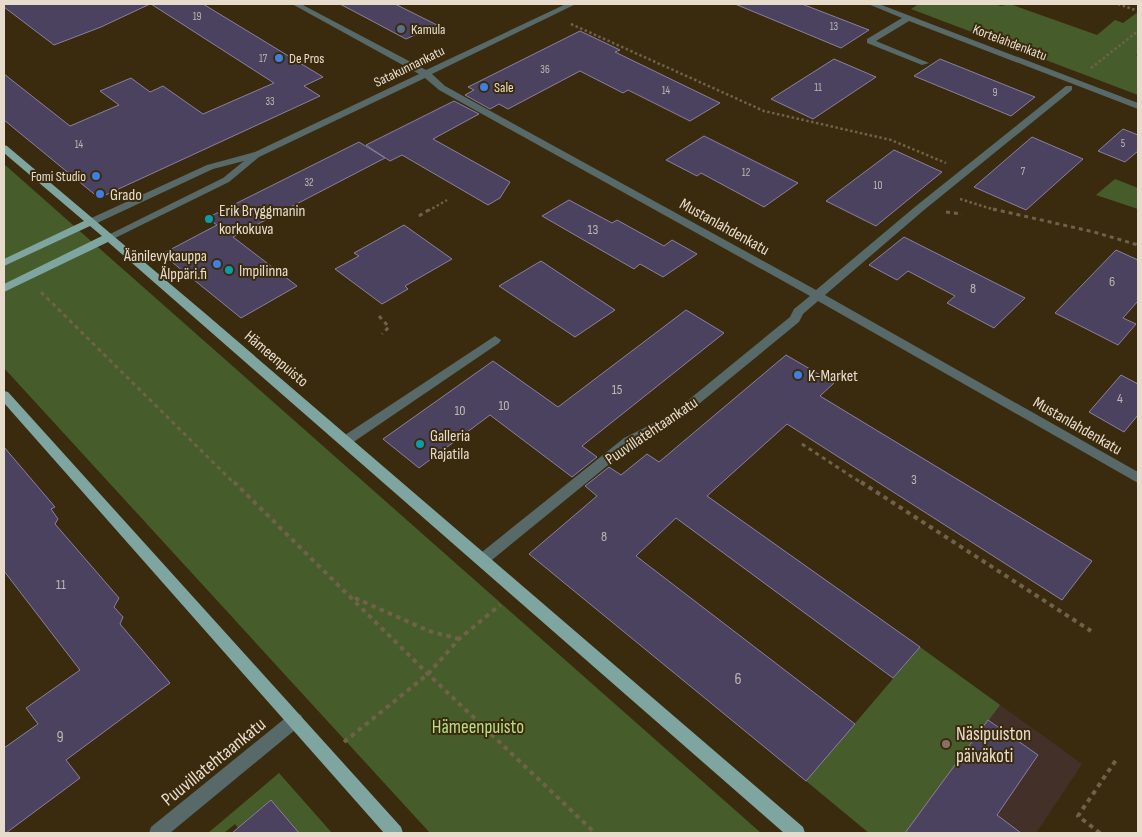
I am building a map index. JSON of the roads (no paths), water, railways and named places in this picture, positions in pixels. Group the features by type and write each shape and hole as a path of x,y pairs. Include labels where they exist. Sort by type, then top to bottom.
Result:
{"main road":[{"name":"Hämeenpuisto","path":"4,148 347,440 517,591 797,833"},
{"name":"Satakunnankatu","path":"4,263 91,222"},
{"name":"Satakunnankatu","path":"4,288 109,237"},
{"path":"4,395 396,833"}],"street":[{"name":"Mustanlahdenkatu","path":"296,4 426,74 442,88 818,296 1138,478"},
{"name":"Satakunnankatu","path":"91,222 210,167 258,154 572,4"},
{"name":"Kortelahdenkatu","path":"872,4 886,6 909,18 1138,106"},
{"path":"909,18 870,41 925,63"},
{"name":"Puuvillatehtaankatu","path":"482,560 629,441 674,418 795,319 798,312 965,171 1069,88"},
{"name":"Satakunnankatu","path":"109,237 226,180 258,154"},
{"path":"347,440 495,340"},
{"name":"Puuvillatehtaankatu","path":"157,833 295,720"}],"place":[{"name":"Kamula","path":"401,29"},
{"name":"De Pros","path":"279,58"},
{"name":"Sale","path":"484,87"},
{"name":"Fomi Studio","path":"96,176"},
{"name":"Grado","path":"100,194"},
{"name":"Erik Bryggmanin korkokuva","path":"209,219"},
{"name":"Äänilevykauppa Älppäri.fi","path":"217,264"},
{"name":"Impilinna","path":"229,270"},
{"name":"K-Market","path":"798,375"},
{"name":"Galleria Rajatila","path":"420,444"},
{"name":"Näsipuiston päiväkoti","path":"946,744"}]}
